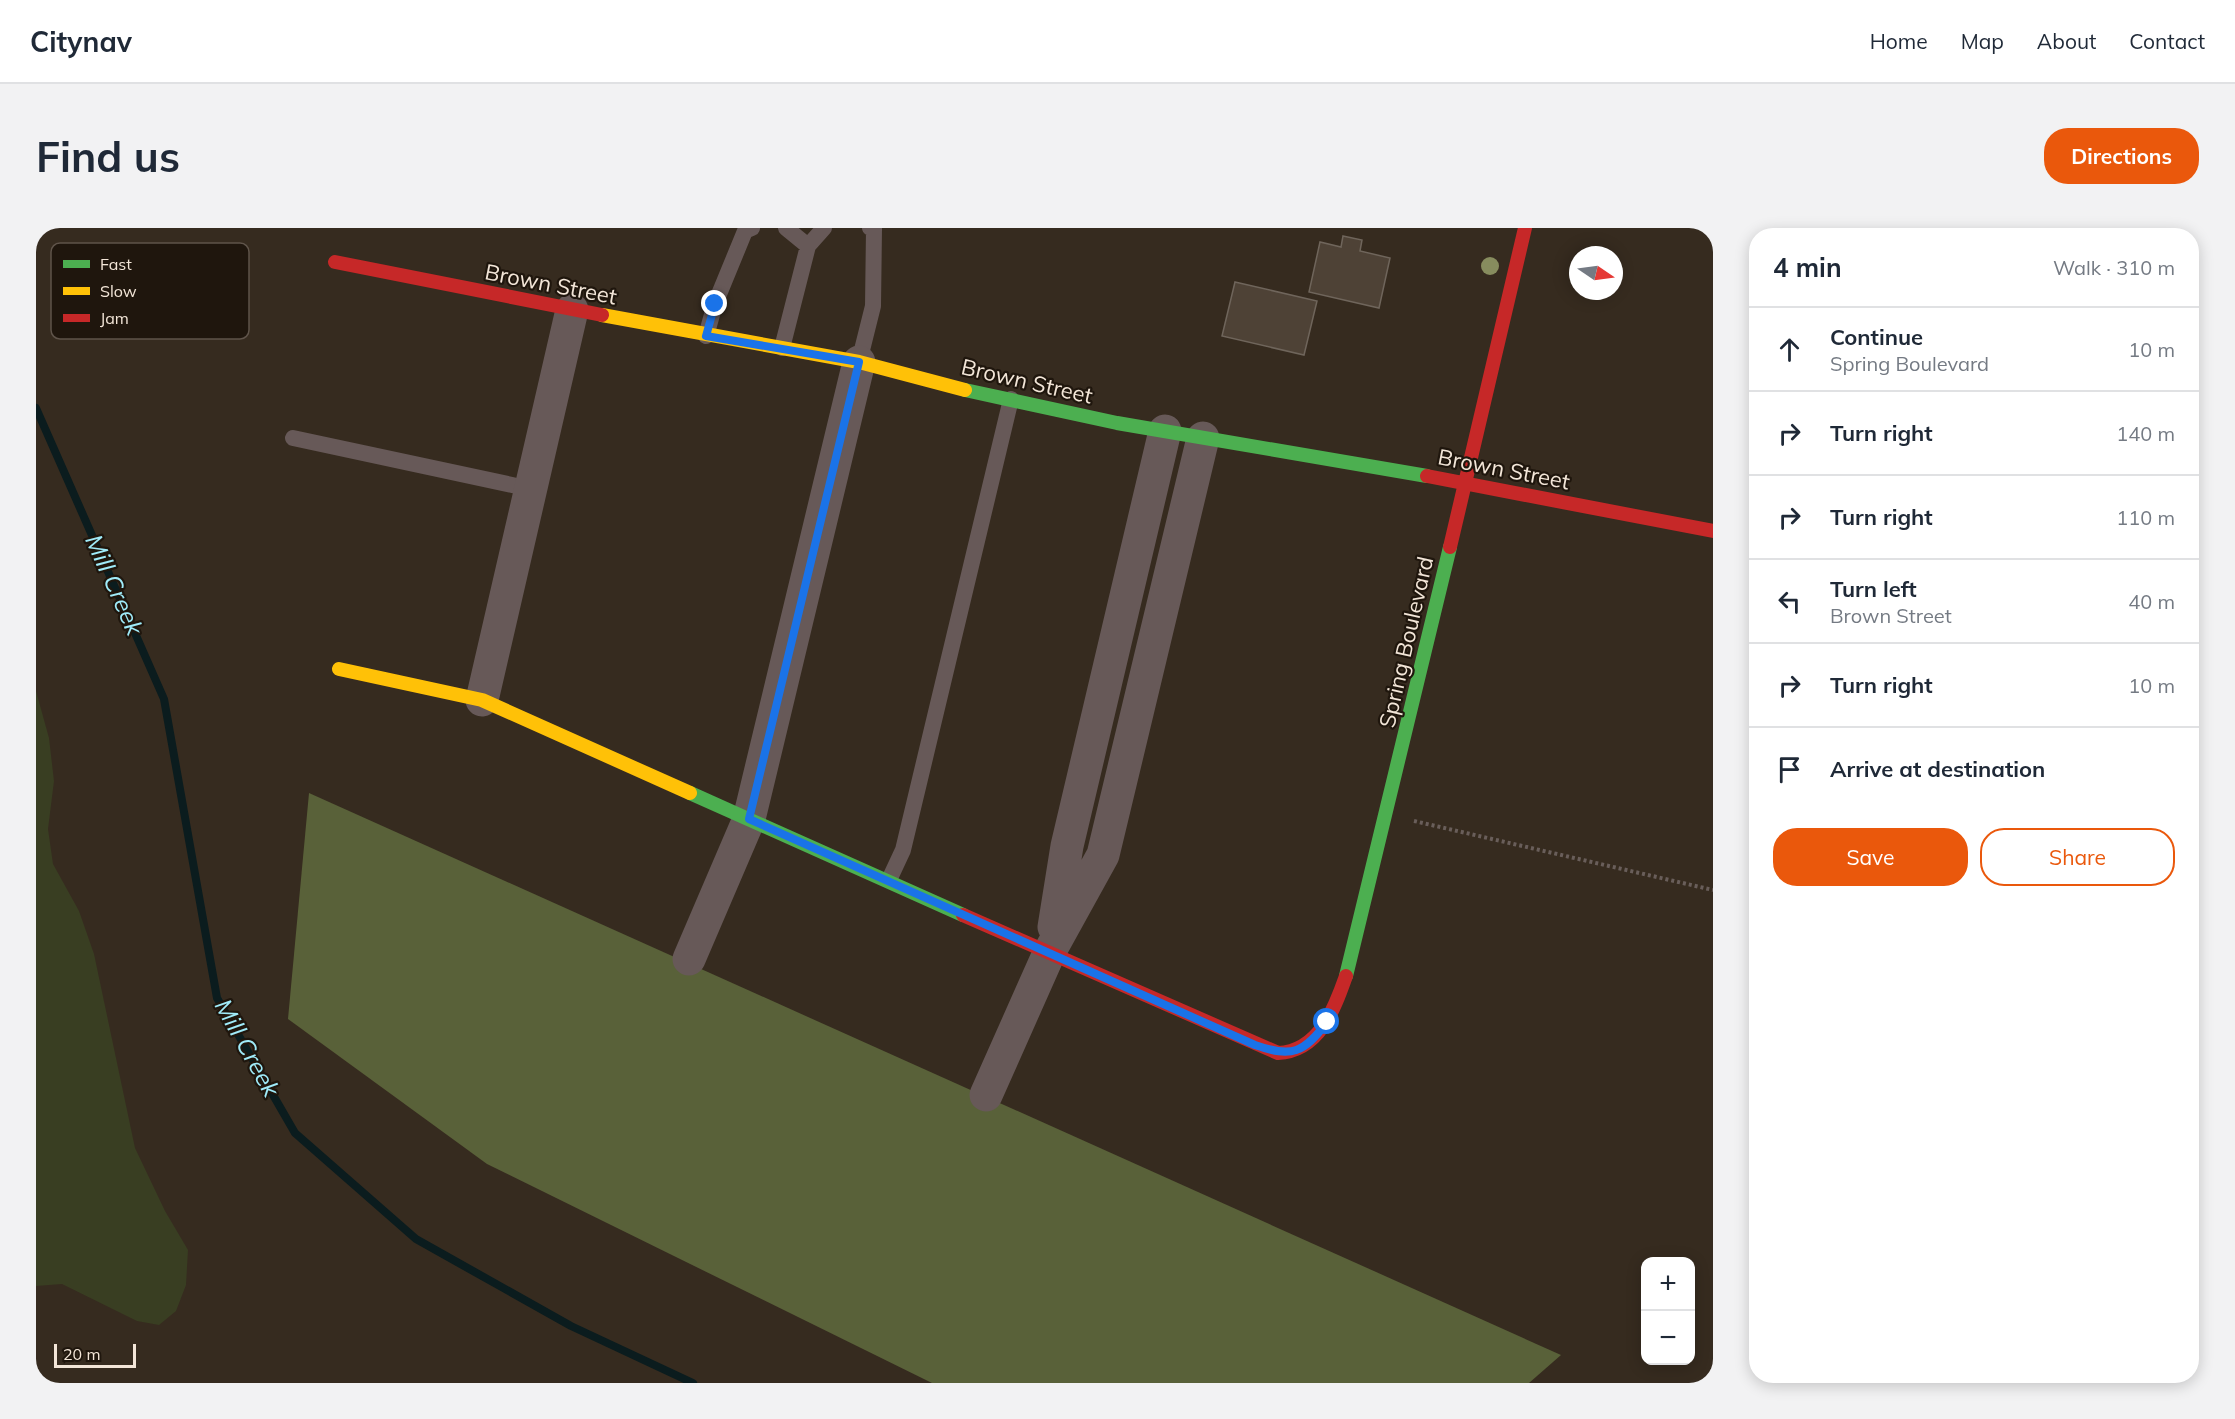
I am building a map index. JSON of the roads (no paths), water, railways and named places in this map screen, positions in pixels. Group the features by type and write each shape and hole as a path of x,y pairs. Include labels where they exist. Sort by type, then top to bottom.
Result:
{"street":[{"name":"Spring Boulevard","path":"1050,951 1255,1045 1279,1053 1298,1051 1314,1040 1327,1022 1343,985 1360,930 1525,228"},
{"name":"Brown Street","path":"335,262 706,336 859,362 1011,399 1165,432 1466,482 1713,531"},
{"path":"482,700 572,310"},
{"path":"689,959 749,819 859,362"},
{"path":"1050,951 1067,846 1165,432"},
{"path":"986,1095 1050,951 1103,855 1203,438"},
{"path":"339,669 482,700 1050,951"}],"lane":[{"path":"706,336 715,304 745,231 752,228"},
{"path":"786,228 808,246"},
{"path":"782,348 808,246 824,228"},
{"path":"859,362 873,306 874,229 870,228"},
{"path":"889,880 903,850 1011,399"},
{"path":"293,438 531,489"}],"waterway":[{"name":"Mill Creek","path":"36,408 164,699 217,998 295,1133 416,1239 571,1326 693,1383"}]}
